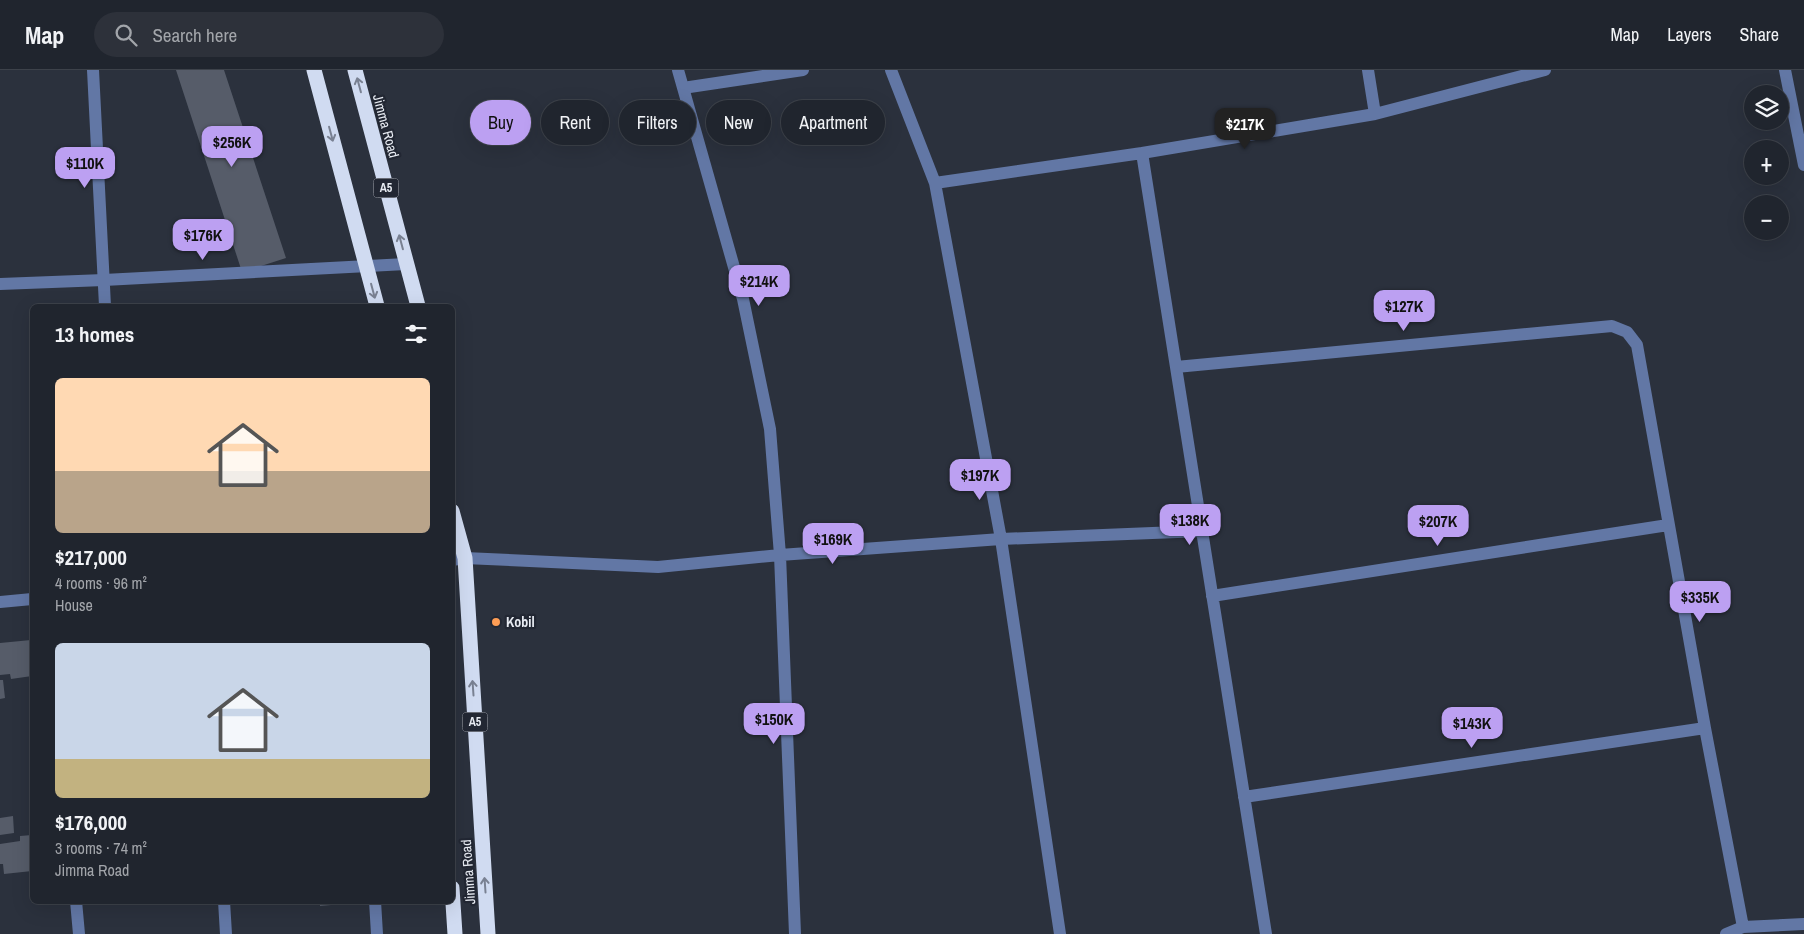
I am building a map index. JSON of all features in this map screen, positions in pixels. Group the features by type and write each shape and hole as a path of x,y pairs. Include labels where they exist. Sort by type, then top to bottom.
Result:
{"highway":[{"path":"314,70 376,304"},
{"name":"Jimma Road","path":"355,70 417,304"},
{"name":"Jimma Road","path":"455,535 488,934"},
{"path":"453,904 455,934"}],"street":[{"path":"92,70 105,304"},
{"path":"678,70 743,299 768,420 780,555 795,934"},
{"path":"683,88 803,70"},
{"path":"891,70 935,183 1001,539 1060,934"},
{"path":"1368,70 1375,114"},
{"path":"935,183 1142,153 1375,114 1545,70"},
{"path":"1784,70 1804,165"},
{"path":"1142,153 1266,934"},
{"path":"0,284 406,264"},
{"path":"1176,367 1612,326 1627,332 1637,346 1705,728 1743,927"},
{"path":"1212,596 1668,525"},
{"path":"458,559 658,567 780,555 1001,539 1202,531"},
{"path":"0,602 30,599"},
{"path":"1244,797 1705,728"},
{"path":"76,904 79,934"},
{"path":"224,904 226,934"},
{"path":"375,904 377,934"},
{"path":"1726,934 1743,927 1804,924"}],"building":[{"path":"176,70 224,70 286,258 242,272"},
{"path":"30,640 30,676 11,679 10,674 0,675 0,643"},
{"path":"0,680 3,680 5,698 0,699"},
{"path":"13,816 14,833 0,835 0,818"},
{"path":"30,835 30,871 4,874 3,864 0,864 0,844 20,841 20,836"},
{"path":"320,904 342,904 320,906"}],"place":[{"name":"Kobil","path":"496,622"}]}
